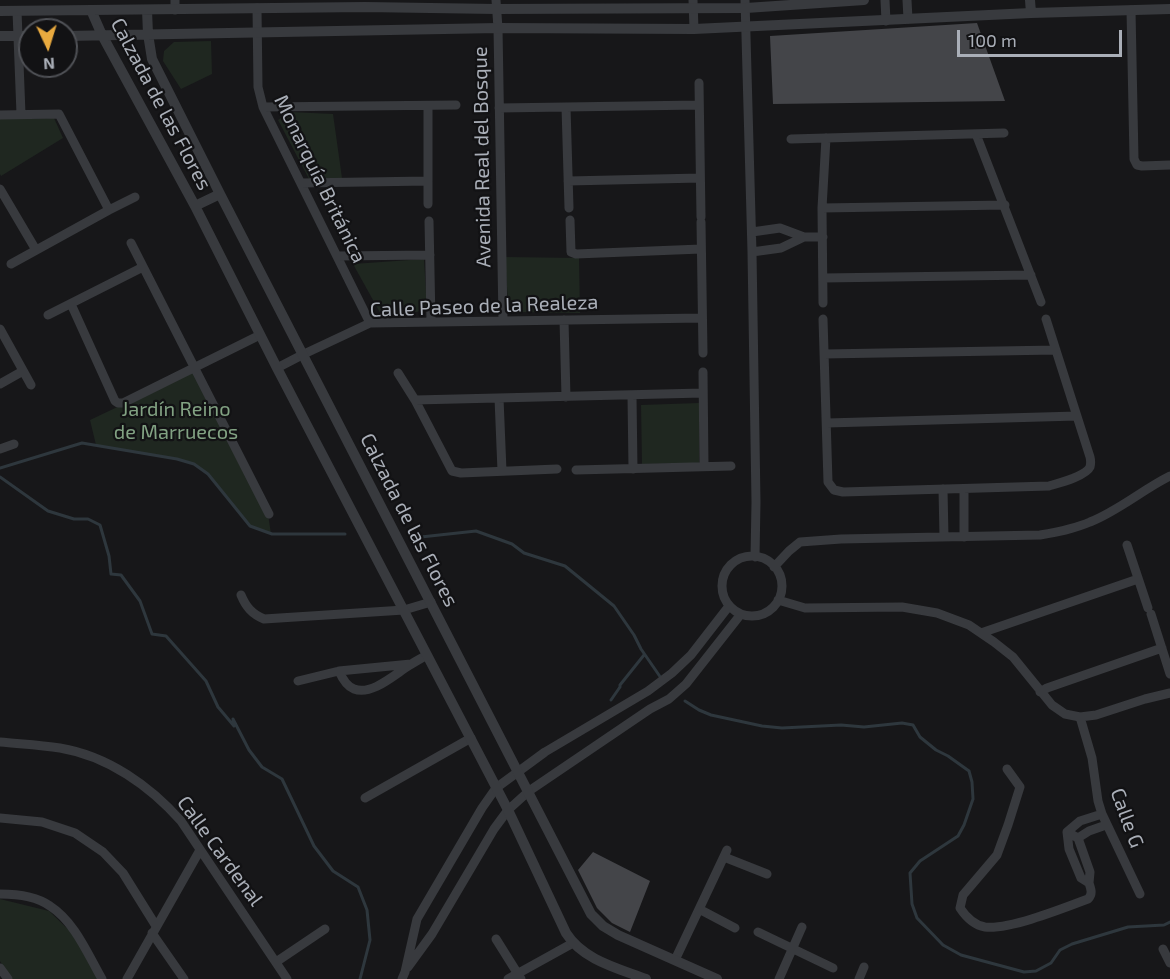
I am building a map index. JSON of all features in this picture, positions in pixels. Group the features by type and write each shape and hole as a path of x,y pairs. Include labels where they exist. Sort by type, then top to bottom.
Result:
{"street":[{"path":"0,11 147,10 175,5 238,4 257,8 300,4 365,3 746,4 864,0"},
{"path":"885,0 886,21"},
{"path":"907,0 908,19"},
{"path":"1030,0 1031,13"},
{"path":"693,4 694,29"},
{"path":"746,4 752,232 755,557"},
{"name":"Avenida Real del Bosque","path":"496,5 503,321"},
{"name":"Monarquía Británica","path":"257,8 258,87 263,107 370,323"},
{"path":"78,36 498,28 694,29 1031,13 1170,9"},
{"name":"Calzada de las Flores","path":"91,10 102,35 195,206 277,368 471,738 566,933 573,943 594,959 646,979"},
{"name":"Calzada de las Flores","path":"147,10 148,34 153,59 220,194 591,914 603,926 618,935 717,979"},
{"path":"1131,10 1134,159 1137,165 1142,166 1170,165"},
{"path":"0,36 18,36 17,11"},
{"path":"20,78 21,114"},
{"path":"699,83 703,353"},
{"path":"263,107 456,105"},
{"path":"499,108 699,105"},
{"path":"428,106 428,204"},
{"path":"566,107 568,208"},
{"path":"0,115 59,114 109,210"},
{"path":"791,139 1005,133"},
{"path":"976,134 1041,302"},
{"path":"823,303 822,208 826,138"},
{"path":"568,181 700,178"},
{"path":"301,183 428,181"},
{"path":"0,189 36,250"},
{"path":"195,206 220,194"},
{"path":"11,264 135,198"},
{"path":"822,208 1005,205"},
{"path":"570,220 570,246 572,252 576,254 701,249"},
{"path":"429,221 431,322"},
{"path":"752,232 780,228 804,237 823,237"},
{"path":"752,252 781,248 804,237"},
{"path":"131,243 269,514"},
{"path":"337,256 430,255"},
{"path":"48,315 143,267"},
{"path":"823,278 1031,275"},
{"path":"71,304 118,403 123,403 260,334"},
{"name":"Calle Paseo de la Realeza","path":"277,368 370,323 702,318"},
{"path":"823,319 828,482 834,490 843,492 1049,486 1086,472 1091,465 1090,457 1046,320"},
{"path":"564,320 566,397"},
{"path":"0,328 31,385"},
{"path":"824,354 1056,350"},
{"path":"0,384 23,371"},
{"path":"703,372 704,466"},
{"path":"398,373 415,400 452,471 461,473 557,469"},
{"path":"415,400 703,393"},
{"path":"632,396 633,469"},
{"path":"499,398 502,471"},
{"path":"827,423 1077,416"},
{"path":"0,449 14,444"},
{"path":"576,470 732,466"},
{"path":"774,567 800,542 1040,534 1066,531 1113,510 1153,484 1170,476"},
{"path":"943,489 944,537"},
{"path":"964,489 964,537"},
{"path":"1127,545 1170,674"},
{"path":"755,557 762,558 774,567 781,579 781,594 774,606 762,614 748,616 729,606 722,593 722,586 729,566 741,558 755,557"},
{"path":"981,633 1138,579"},
{"path":"241,595 250,611 264,619 404,610 431,602"},
{"path":"778,600 805,608 902,607 937,613 969,625 1013,657 1040,692 1052,705 1065,714 1080,717 1096,715 1170,693"},
{"path":"404,975 417,919 496,788 545,752 642,694 672,673 691,655 729,606"},
{"path":"404,975 432,934 494,829 508,810 529,791 650,709 669,699 686,684 741,614"},
{"path":"1040,692 1162,648"},
{"path":"339,671 347,685 356,690 366,690 378,686 428,655"},
{"path":"298,681 339,671 411,664"},
{"path":"642,694 650,709"},
{"name":"Calle G","path":"1080,717 1092,758 1102,814 1140,894"},
{"path":"365,798 471,738"},
{"name":"Calle Cardenal","path":"0,742 62,748 89,755 147,788 181,821 287,979"},
{"path":"1007,770 1020,787 1016,802 997,855 963,895 960,908 966,918 983,927 994,927 1019,922 1088,899 1092,892 1089,883 1090,872 1078,838 1067,832"},
{"path":"1067,832 1080,821 1102,814"},
{"path":"0,818 42,822 75,833 104,852 123,873 184,979"},
{"path":"1078,838 1106,825"},
{"path":"1067,832 1069,849 1081,878 1089,883"},
{"path":"127,979 200,850"},
{"path":"675,960 725,854 767,874"},
{"path":"0,894 30,897 50,906 65,919 102,979"},
{"path":"699,909 735,928"},
{"path":"779,979 802,927"},
{"path":"276,962 325,929"},
{"path":"758,932 833,968"},
{"path":"496,939 519,976"},
{"path":"508,979 519,976 573,943"},
{"path":"1163,949 1170,963"},
{"path":"0,968 8,979"},
{"path":"859,979 864,968"}],"green space":[{"path":"211,41 212,74 181,89 163,61 164,51 174,42"},
{"path":"290,112 333,114 342,178 309,179 278,120"},
{"path":"54,118 63,138 1,176 0,119"},
{"path":"505,257 579,258 580,313 515,312 508,302"},
{"path":"424,259 427,310 383,318 353,264"},
{"name":"Jardín Reino de Marruecos","path":"193,371 268,514 271,534 250,526 208,474 194,464 96,445 90,420"},
{"path":"699,403 699,463 642,464 641,405"},
{"path":"0,899 49,911 76,937 101,979 10,979 0,961"}],"building":[{"path":"977,23 1005,101 773,104 770,36"},
{"path":"593,852 650,881 630,932 612,923 597,908 578,870"}],"waterway":[{"path":"0,468 82,443 177,459 194,464 208,474 250,526 272,534 345,534"},
{"path":"0,477 48,511 74,519 88,519 100,525 109,556 111,574 121,575 140,601 152,634 166,636 206,681 218,707 234,726 233,719 249,750 262,767 282,779 314,846 333,871 358,887 367,910 370,940 360,979"},
{"path":"421,537 476,531 512,544 524,553 565,566 614,606 661,678"},
{"path":"611,700 644,655"},
{"path":"685,701 711,715 762,726 782,728 841,725 864,727 902,723 913,725 920,737 969,771 973,799 958,836 920,861 910,873 912,904 917,918 943,945 961,955 1024,972 1036,971 1051,963 1060,950 1072,944 1128,927 1164,925 1170,922"}]}
